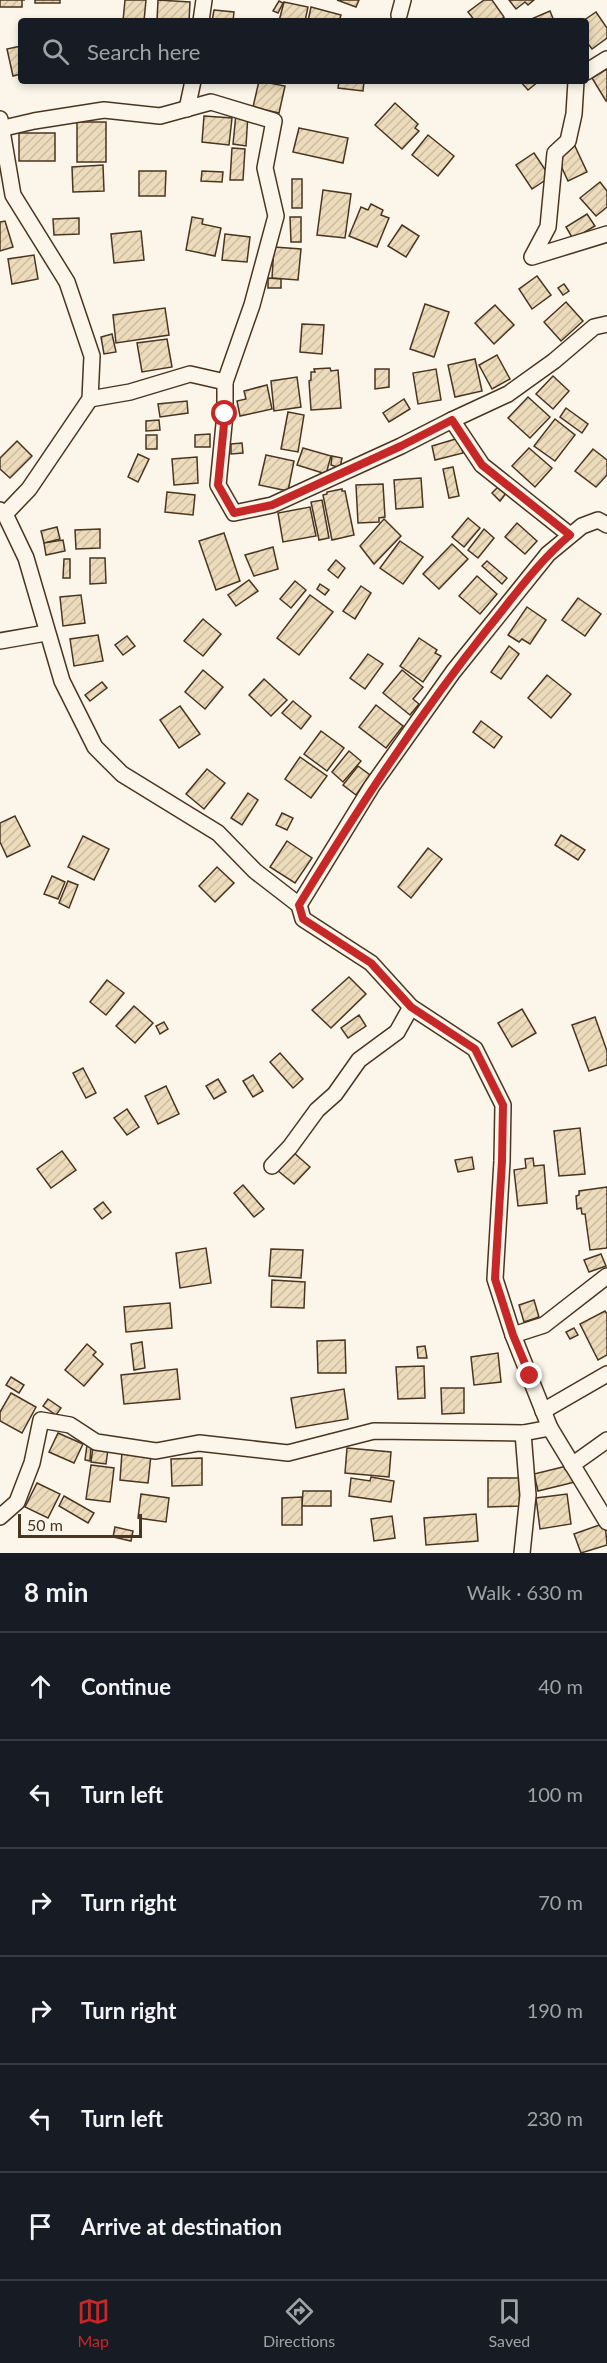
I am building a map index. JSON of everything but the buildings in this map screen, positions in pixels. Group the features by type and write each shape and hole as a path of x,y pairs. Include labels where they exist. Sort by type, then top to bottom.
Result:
{"street":[{"path":"201,18 204,0"},
{"path":"589,70 607,59"},
{"path":"187,109 192,84"},
{"path":"576,84 574,114 568,141 555,153 548,227 532,257 607,234"},
{"path":"607,324 594,327 554,361 508,394 272,505 234,513 218,485 225,414 225,382 252,305 276,216 265,168 274,121 211,102 160,116 104,110 1,126 13,195 67,282 92,356 90,399 29,489 3,512 26,558 46,633 62,681 95,747 122,774 218,833 255,871 299,905 303,919 371,963 411,1007 475,1049 503,1105 495,1279 513,1335 550,1428 607,1522"},
{"path":"90,399 130,392 190,374 225,382"},
{"path":"452,420 482,465 570,535"},
{"path":"299,905 372,786 453,672 548,554 582,526 598,520 607,525"},
{"path":"0,641 46,633"},
{"path":"272,1166 290,1147 317,1110 335,1094 359,1060 397,1032 411,1007"},
{"path":"513,1335 544,1325 607,1276"},
{"path":"543,1411 607,1374"},
{"path":"0,1518 17,1502 32,1463 41,1420 70,1425 96,1442 156,1451 199,1443 288,1453 374,1431 523,1432 550,1428"},
{"path":"522,1553 528,1495 523,1432"},
{"path":"572,1465 607,1440"}],"route":[{"path":"225,414 218,485 234,513 272,505 452,420 482,465 570,535 548,554 453,672 372,786 299,905 303,919 371,963 411,1007 475,1049 503,1105 495,1279 513,1335 530,1376"}]}
